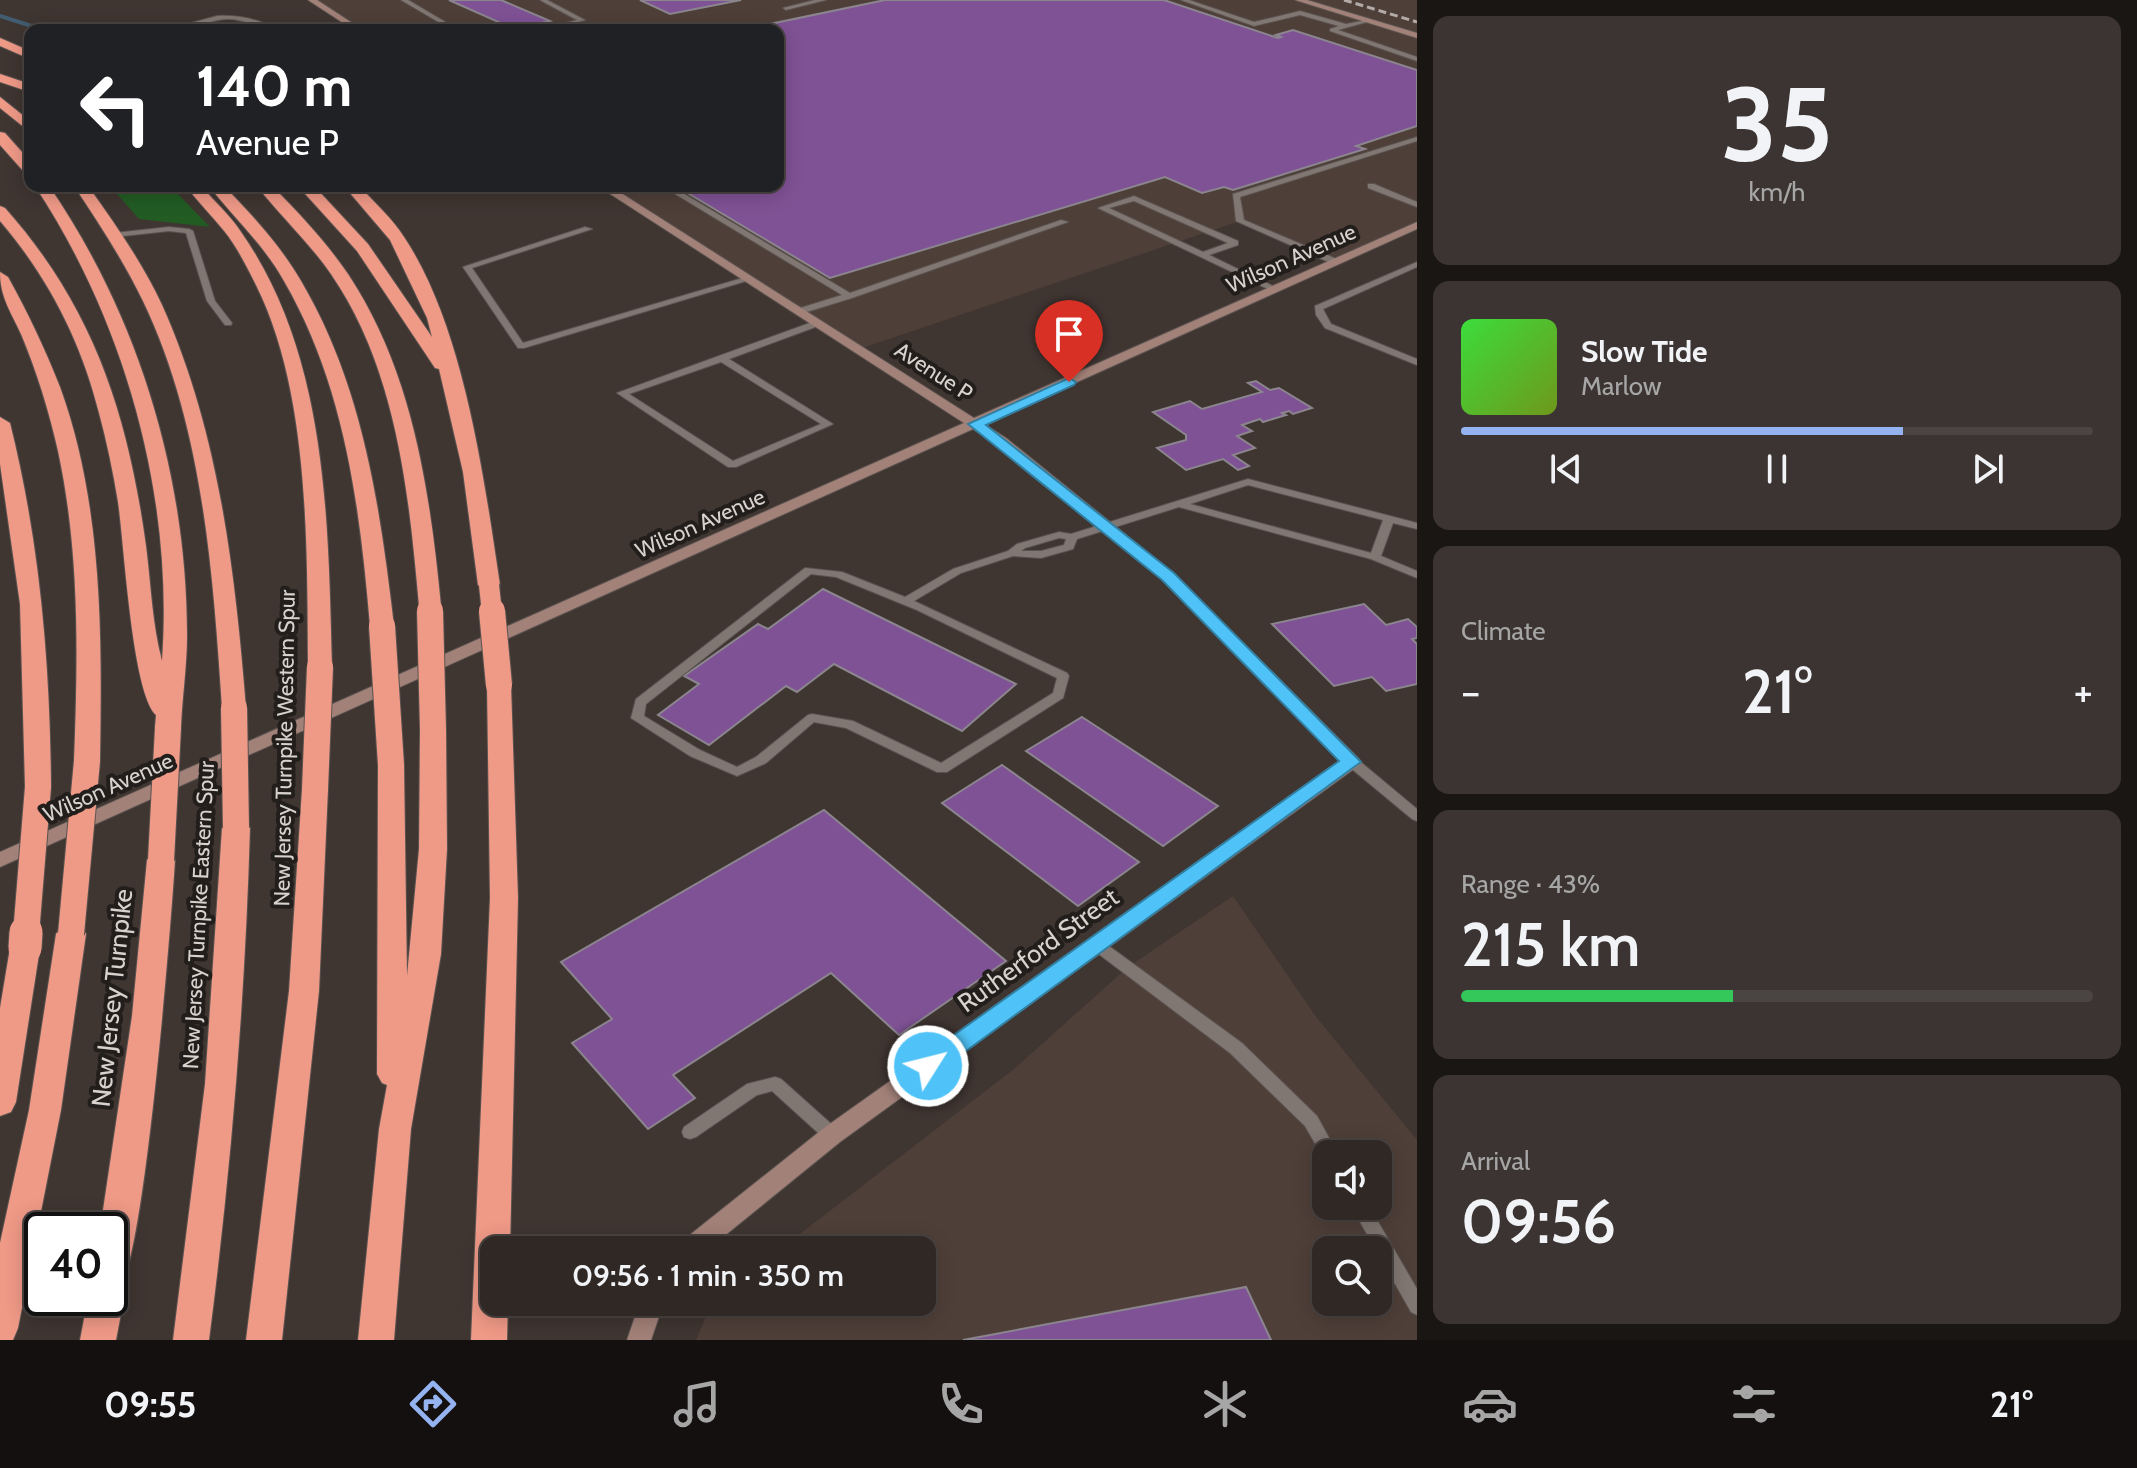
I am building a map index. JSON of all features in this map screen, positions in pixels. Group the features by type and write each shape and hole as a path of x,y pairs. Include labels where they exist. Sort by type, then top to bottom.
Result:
{"highway":[{"path":"0,33 24,43"},
{"path":"0,42 24,45"},
{"path":"0,42 24,52"},
{"path":"0,78 24,86"},
{"path":"0,101 24,123"},
{"path":"0,136 24,163"},
{"path":"46,192 73,231 104,291 124,342 148,425 164,511 173,600 175,637 168,728"},
{"name":"New Jersey Turnpike Eastern Spur","path":"85,192 114,235 155,311 192,412 221,554 234,708 236,828 219,1098 191,1340"},
{"name":"New Jersey Turnpike Western Spur","path":"199,192 218,212 247,252 270,298 289,353 305,432 314,503 320,667 304,991 264,1340"},
{"path":"222,192 274,248 318,326 354,441 367,505 382,626 391,765 395,1129"},
{"path":"270,192 303,225 336,270 357,302 383,358 410,446 430,606 433,849 426,954 395,1129 376,1340"},
{"path":"311,192 374,260 449,376"},
{"path":"357,192 397,238 430,303 473,472 489,585 499,685 504,898 489,1340"},
{"path":"0,211 26,239 55,282 83,339 100,384 130,516 145,642 168,728"},
{"path":"0,277 43,365 62,427 72,473 88,626 87,761 71,934 45,1110 0,1328"},
{"path":"0,423 17,496 29,579 37,676 38,787 25,948 0,1102"},
{"name":"New Jersey Turnpike","path":"120,1212 148,1019 168,728"},
{"path":"98,1340 103,1316"}],"street":[{"path":"312,0 350,24"},
{"path":"1299,0 1417,36"},
{"name":"Avenue P","path":"612,192 975,424 1108,526 1211,616 1352,762"},
{"name":"Wilson Avenue","path":"0,860 1417,225"},
{"name":"Rutherford Street","path":"706,1236 832,1135 1352,762"},
{"path":"639,1340 647,1316"}],"lane":[{"path":"404,0 446,24"},
{"path":"543,0 582,20 566,24"},
{"path":"786,8 823,0"},
{"path":"1184,0 1254,24 1300,13 1345,26"},
{"path":"199,24 222,17 248,17 263,24"},
{"path":"1365,21 1332,30 1417,59"},
{"path":"1336,262 1240,221 1236,196 1417,139"},
{"path":"1371,186 1417,205"},
{"path":"676,192 849,296"},
{"path":"1202,255 1235,243 1134,198 1102,208 1174,242 1275,289"},
{"path":"800,311 1064,222"},
{"path":"114,235 169,229 189,231 211,301 228,323"},
{"path":"588,229 467,267 521,346 749,279"},
{"path":"1417,264 1318,308 1328,326 1417,362"},
{"path":"722,359 828,424 732,465 622,393 818,323"},
{"path":"905,602 957,571 1012,553 1031,557 1050,553 1069,547 1072,537 1248,482 1417,526"},
{"path":"1179,504 1375,557 1417,575"},
{"path":"1375,557 1389,519"},
{"path":"809,570 838,574 905,602 998,642 1063,676 1059,695 942,769 849,724 812,718 761,760 737,772 695,753 637,718 640,702 809,570"},
{"path":"1352,762 1417,816"},
{"path":"1097,945 1236,1048 1311,1121 1322,1140"},
{"path":"690,1132 753,1089 775,1084 832,1135"},
{"path":"1368,1220 1417,1306"}],"shaded area":[{"path":"309,0 1417,0 1417,223 1340,260 1243,220 859,349 611,192 784,192 784,24 347,24"},
{"path":"1233,896 1317,1018 1417,1140 1417,1340 696,1340 706,1316 936,1316 936,1236 797,1236 1014,1069 1128,967"}],"green space":[{"path":"115,192 176,192 210,227 139,219"}],"building":[{"path":"449,0 501,0 550,21 503,24"},
{"path":"640,0 741,0 670,14"},
{"path":"885,0 1164,0 1278,38 1281,37 1276,35 1293,30 1417,70 1417,126 1356,146 1365,149 1233,190 1224,187 1202,193 1165,177 830,278 686,192 784,192 784,24 770,24"},
{"path":"1256,381 1270,390 1279,388 1312,408 1293,414 1289,411 1282,413 1286,415 1263,422 1260,419 1242,425 1252,431 1237,436 1255,448 1233,455 1249,466 1238,470 1223,459 1186,470 1157,448 1186,440 1186,435 1153,412 1190,401 1202,409 1262,392 1248,383"},
{"path":"823,589 1016,684 962,731 834,664 797,692 786,686 709,745 658,715 699,684 684,676 758,624 768,629"},
{"path":"1364,604 1386,625 1408,619 1417,627 1417,638 1412,639 1417,644 1417,684 1386,691 1372,677 1334,686 1272,624"},
{"path":"1082,717 1218,806 1163,846 1026,751"},
{"path":"1002,765 1139,862 1078,906 942,803"},
{"path":"824,810 1006,961 899,1035 831,973 673,1075 695,1098 648,1129 572,1043 612,1019 561,962"},
{"path":"1246,1287 1271,1340 963,1340"}],"waterway":[{"path":"0,16 25,24"}],"railway":[{"path":"1344,0 1417,22"}],"route":[{"path":"928,1066 1352,762 1211,616 1168,576 975,424 1069,382"}]}
